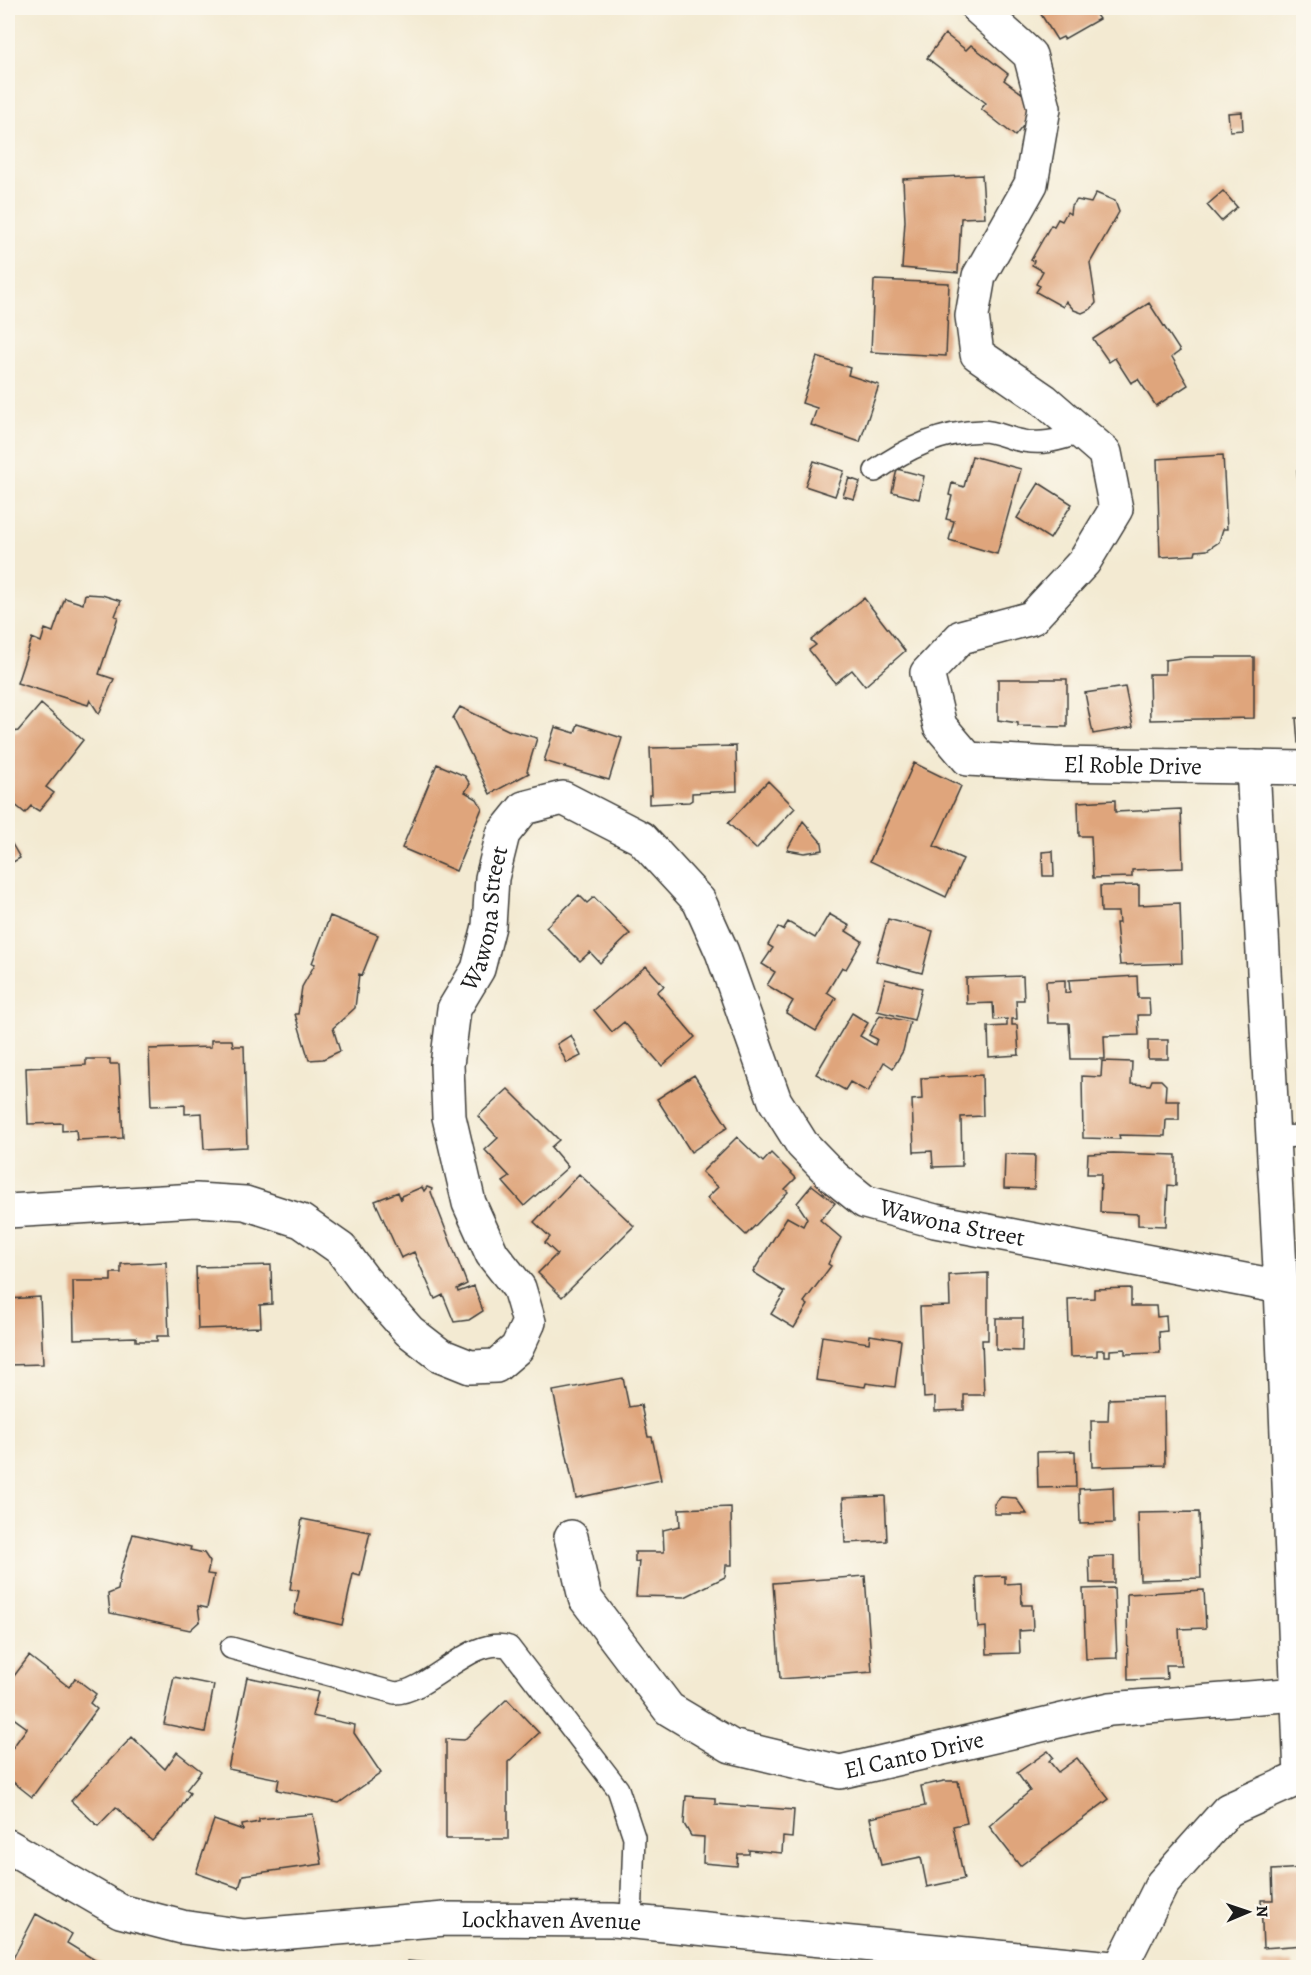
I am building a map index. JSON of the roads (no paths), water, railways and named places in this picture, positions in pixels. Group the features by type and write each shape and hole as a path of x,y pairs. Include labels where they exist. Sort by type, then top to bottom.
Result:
{"street":[{"name":"El Roble Drive","path":"978,8 1030,55 1044,108 1031,184 979,276 972,316 977,354 1044,400 1105,453 1116,509 1084,562 1032,618 961,637 927,673 940,726 968,759 1054,764 1253,767"},
{"path":"1120,1968 1162,1884 1228,1810 1302,1776 1281,1287 1288,1137 1253,767 1304,768"},
{"name":"Wawona Street","path":"8,1211 196,1200 245,1203 301,1221 342,1249 364,1280 409,1331 440,1355 470,1367 496,1366 517,1348 529,1322 519,1288 492,1254 469,1203 449,1117 447,1065 454,1009 478,969 489,926 492,878 503,834 524,808 562,798 642,838 699,901 722,952 776,1101 802,1144 834,1177 865,1202 935,1221 1281,1287"},
{"name":"El Canto Drive","path":"571,1537 585,1598 669,1709 731,1746 840,1772 1110,1709 1298,1694"},
{"name":"Lockhaven Avenue","path":"8,1846 120,1911 182,1927 244,1936 445,1919 632,1921 1112,1968"}],"lane":[{"path":"874,471 903,450 938,438 984,431 1027,443 1052,443 1082,432"},
{"path":"231,1648 394,1693 406,1692 460,1658 499,1643 509,1647 618,1789 634,1837 632,1921"}]}
